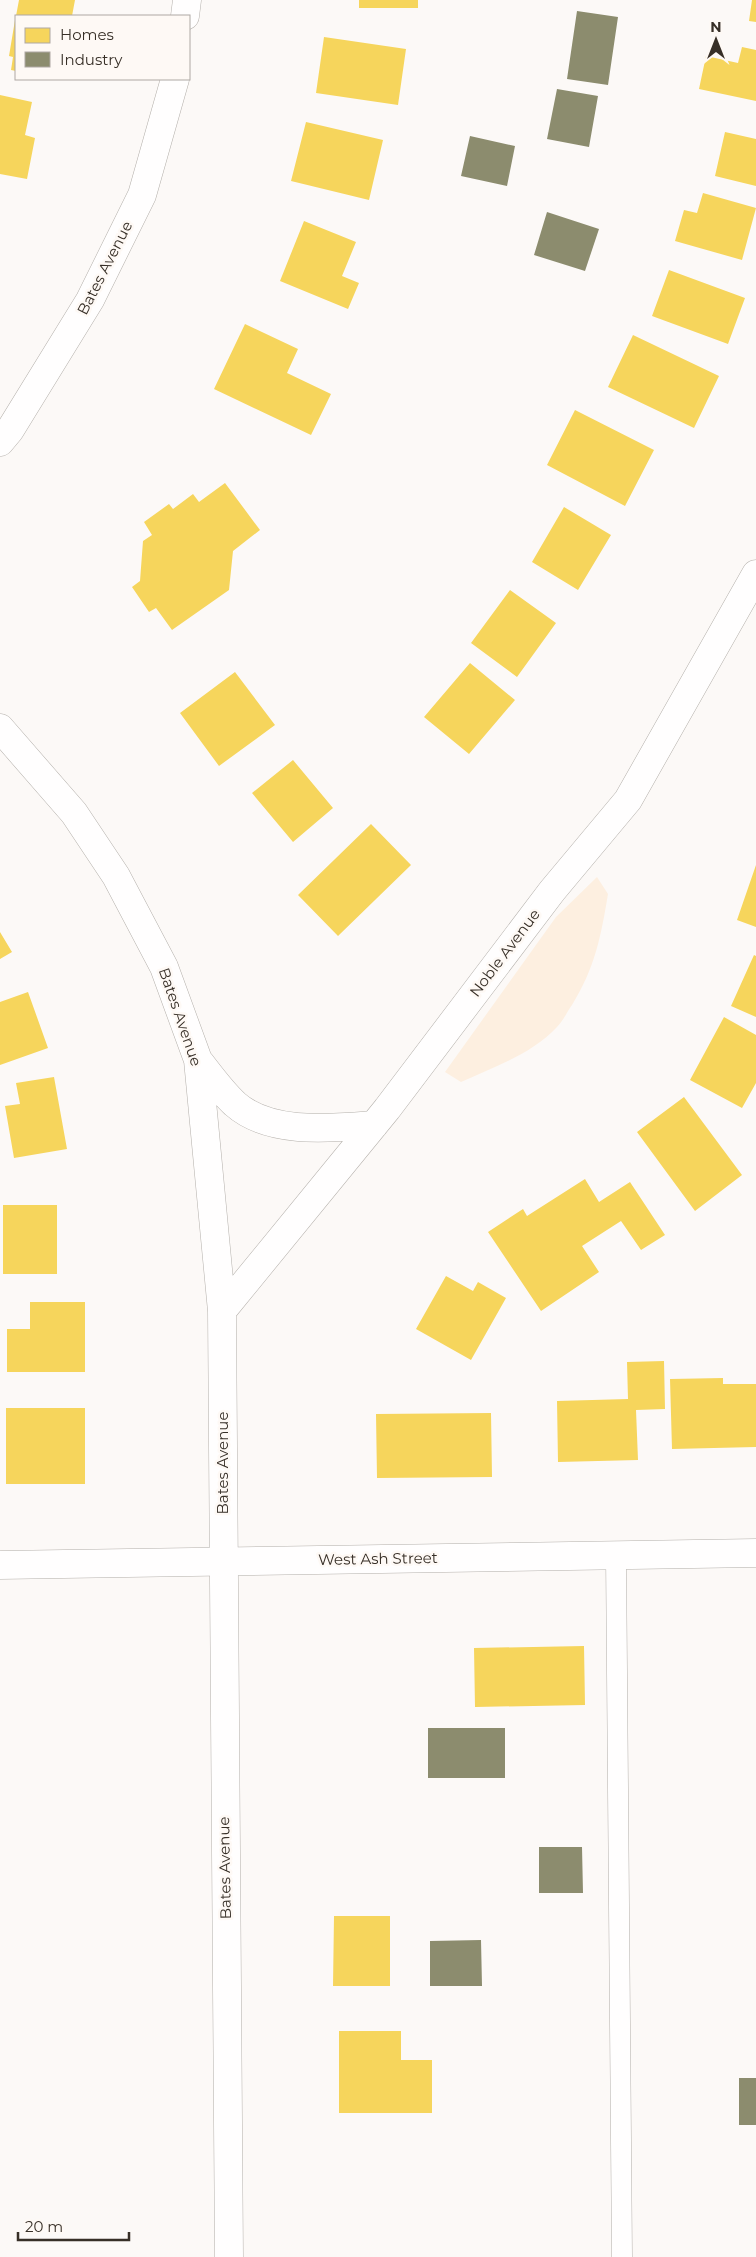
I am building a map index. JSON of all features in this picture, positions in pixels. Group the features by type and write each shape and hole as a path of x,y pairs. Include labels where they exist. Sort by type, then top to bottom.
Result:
{"street":[{"path":"184,15 187,0"},
{"name":"Bates Avenue","path":"0,442 10,430 90,300 142,195 175,80"},
{"name":"Noble Avenue","path":"222,1311 374,1125 552,891 628,800 756,574"},
{"name":"Bates Avenue","path":"0,728 74,813 116,876 164,967 198,1060 222,1311 229,2257"},
{"path":"198,1060 235,1104 266,1121 317,1130 374,1125"},
{"name":"West Ash Street","path":"0,1565 756,1553"}],"lane":[{"path":"616,1555 622,2257"}],"shaded area":[{"path":"597,877 608,894 600,938 592,965 580,991 559,1025 536,1045 524,1052 461,1082 445,1072 556,917"}],"building: Homes":[{"path":"19,0 75,0 72,15 16,15"},
{"path":"359,0 418,0 418,8 359,8"},
{"path":"752,0 756,0 756,22 749,21"},
{"path":"15,20 15,71 11,70 13,57 9,56"},
{"path":"324,37 406,49 398,105 316,93"},
{"path":"742,47 756,50 756,101 699,89 706,56 738,63"},
{"path":"0,95 32,102 25,135 35,138 27,179 0,174"},
{"path":"306,122 383,140 369,200 291,181"},
{"path":"725,132 756,139 756,186 715,176"},
{"path":"703,193 756,208 742,260 675,241 684,210 697,213"},
{"path":"304,221 356,242 342,276 359,283 348,309 280,281"},
{"path":"669,270 745,298 728,344 652,316"},
{"path":"245,324 298,349 287,373 331,394 311,435 214,389"},
{"path":"633,335 719,376 694,428 608,387"},
{"path":"575,410 654,450 625,506 547,465"},
{"path":"225,483 260,530 233,551 229,590 172,630 156,608 149,612 132,587 140,581 143,541 152,535 144,522 169,504 173,509 193,494 199,502"},
{"path":"564,507 611,535 578,590 532,562"},
{"path":"510,590 556,623 517,677 471,643"},
{"path":"470,663 515,700 469,754 424,717"},
{"path":"235,672 275,725 219,766 180,713"},
{"path":"293,760 333,808 293,842 252,793"},
{"path":"371,824 411,865 338,936 298,895"},
{"path":"756,865 756,927 737,920"},
{"path":"0,932 12,952 0,959"},
{"path":"754,955 756,956 756,1017 731,1006"},
{"path":"28,992 48,1048 0,1065 0,1002"},
{"path":"724,1017 756,1035 756,1083 742,1108 690,1080"},
{"path":"54,1077 67,1149 14,1158 5,1106 20,1104 16,1083"},
{"path":"684,1097 742,1175 695,1211 637,1132"},
{"path":"585,1179 599,1202 630,1182 665,1235 641,1250 621,1221 582,1246 599,1272 541,1311 488,1232 523,1209 527,1216"},
{"path":"3,1205 57,1205 57,1274 3,1274"},
{"path":"446,1276 473,1291 478,1282 506,1298 471,1360 416,1329"},
{"path":"30,1302 85,1302 85,1372 7,1372 7,1329 30,1329"},
{"path":"664,1361 665,1409 636,1410 638,1460 558,1462 557,1401 628,1399 627,1362"},
{"path":"723,1378 723,1384 756,1384 756,1447 672,1449 670,1379"},
{"path":"6,1408 85,1408 85,1484 6,1484"},
{"path":"491,1413 492,1477 377,1478 376,1414"},
{"path":"584,1646 585,1705 475,1707 474,1648"},
{"path":"334,1916 390,1916 390,1986 333,1986"},
{"path":"339,2031 401,2031 401,2060 432,2060 432,2113 339,2113"}],"building: Industry":[{"path":"577,11 618,17 608,85 567,79"},
{"path":"557,89 598,96 589,147 547,139"},
{"path":"470,136 515,146 507,186 461,176"},
{"path":"547,212 599,229 585,271 534,255"},
{"path":"428,1728 505,1728 505,1778 428,1778"},
{"path":"539,1847 582,1847 583,1893 539,1893"},
{"path":"481,1940 482,1986 430,1986 430,1941"},
{"path":"739,2078 756,2078 756,2125 739,2125"}]}
